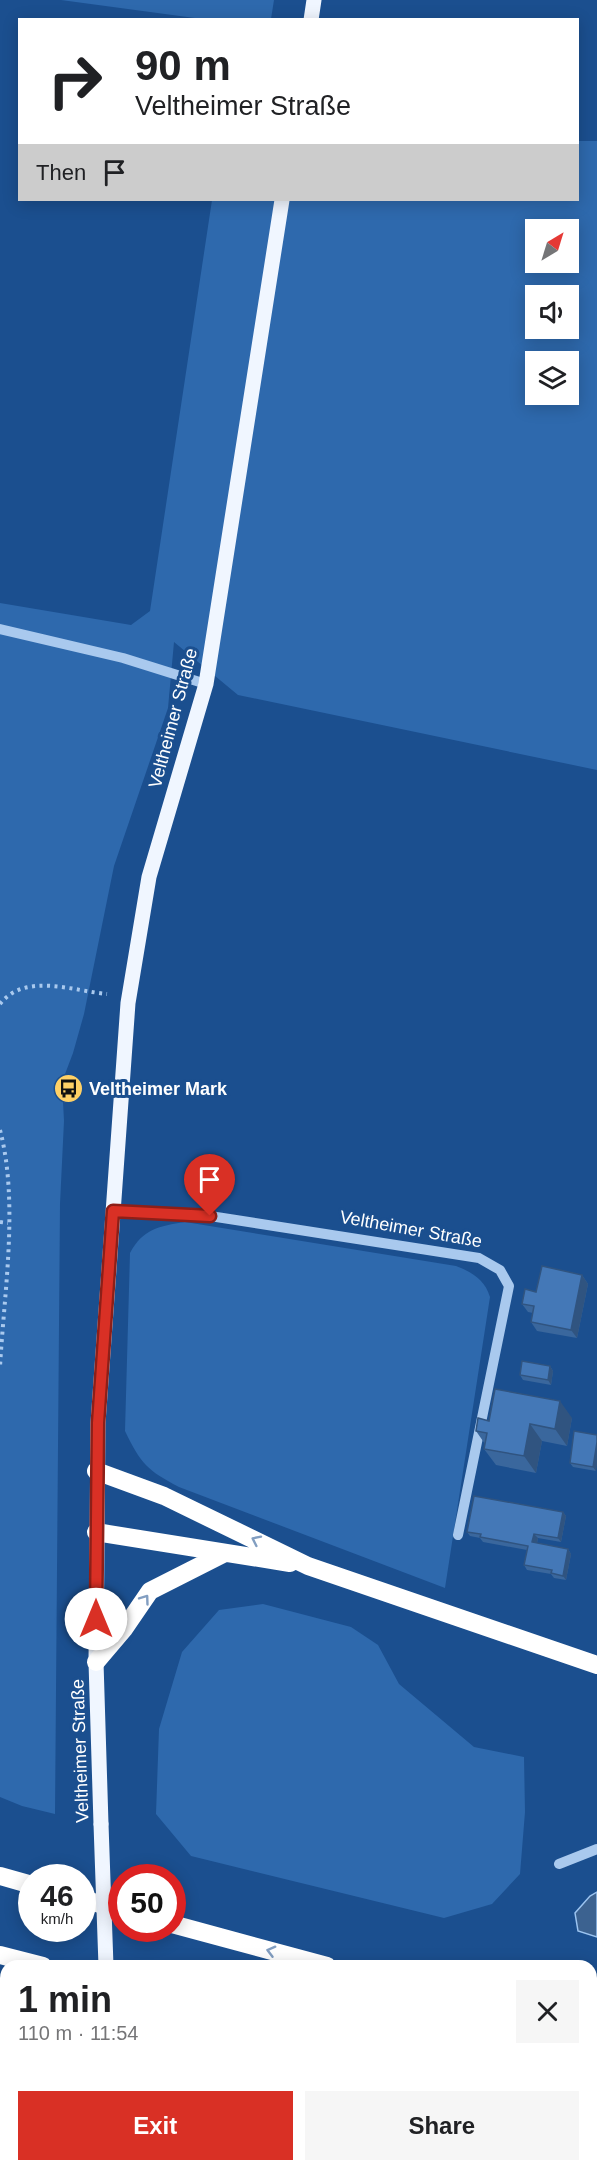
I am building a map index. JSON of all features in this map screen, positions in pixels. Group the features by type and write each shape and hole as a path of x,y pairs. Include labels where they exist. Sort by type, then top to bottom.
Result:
{"highway":[{"path":"96,1471 164,1496 308,1566 597,1665"},
{"path":"96,1532 308,1566"},
{"path":"96,1662 150,1591 223,1554"},
{"path":"0,1876 18,1881"},
{"path":"186,1928 305,1960"},
{"path":"0,1955 20,1960"}],"main road":[{"path":"310,18 314,0"},
{"name":"Veltheimer Straße","path":"106,1960 96,1662 96,1471 129,996 149,877 206,684 282,201"}],"street":[{"path":"0,629 123,658 206,684"},
{"name":"Veltheimer Straße","path":"113,1211 210,1216 479,1258 500,1270 509,1286 458,1535"},
{"path":"559,1864 597,1850"}],"path":[{"path":"0,1005 5,998 24,988 52,985 82,992 129,996"},
{"path":"0,1130 4,1154 8,1223 0,1367"},
{"path":"0,1222 8,1223"}],"shaded area":[{"path":"61,0 274,0 271,18 195,18"},
{"path":"579,141 597,141 597,770 238,695 174,642 168,708 114,866 84,1014 62,1082 64,1121 60,1204 55,1814 22,1806 0,1797 0,603 131,625 150,611 212,201 579,201"},
{"path":"185,1222 456,1266 472,1274 485,1286 490,1297 445,1588 179,1487 152,1471 141,1459 125,1431 130,1253 140,1239 153,1230"},
{"path":"263,1604 351,1627 378,1645 399,1684 474,1747 524,1757 525,1812 520,1874 492,1904 444,1918 191,1856 156,1814 159,1729 182,1652 219,1610"},
{"path":"597,1892 597,1937 578,1931 575,1913 590,1896"}],"building":[{"path":"542,1266 582,1275 571,1330 531,1322 534,1306 522,1304 525,1289 536,1292"},
{"path":"522,1361 550,1366 548,1380 520,1375"},
{"path":"495,1389 560,1401 555,1429 530,1424 524,1456 484,1449 487,1433 476,1431 478,1418 489,1421"},
{"path":"574,1431 597,1435 593,1467 570,1463"},
{"path":"474,1496 563,1512 558,1538 534,1534 532,1542 568,1549 563,1576 551,1573 552,1570 524,1565 528,1546 480,1537 481,1534 467,1532"}],"place":[{"name":"Veltheimer Mark","path":"68,1089"}],"route":[{"path":"96,1619 96,1471 113,1211 210,1216"}]}
